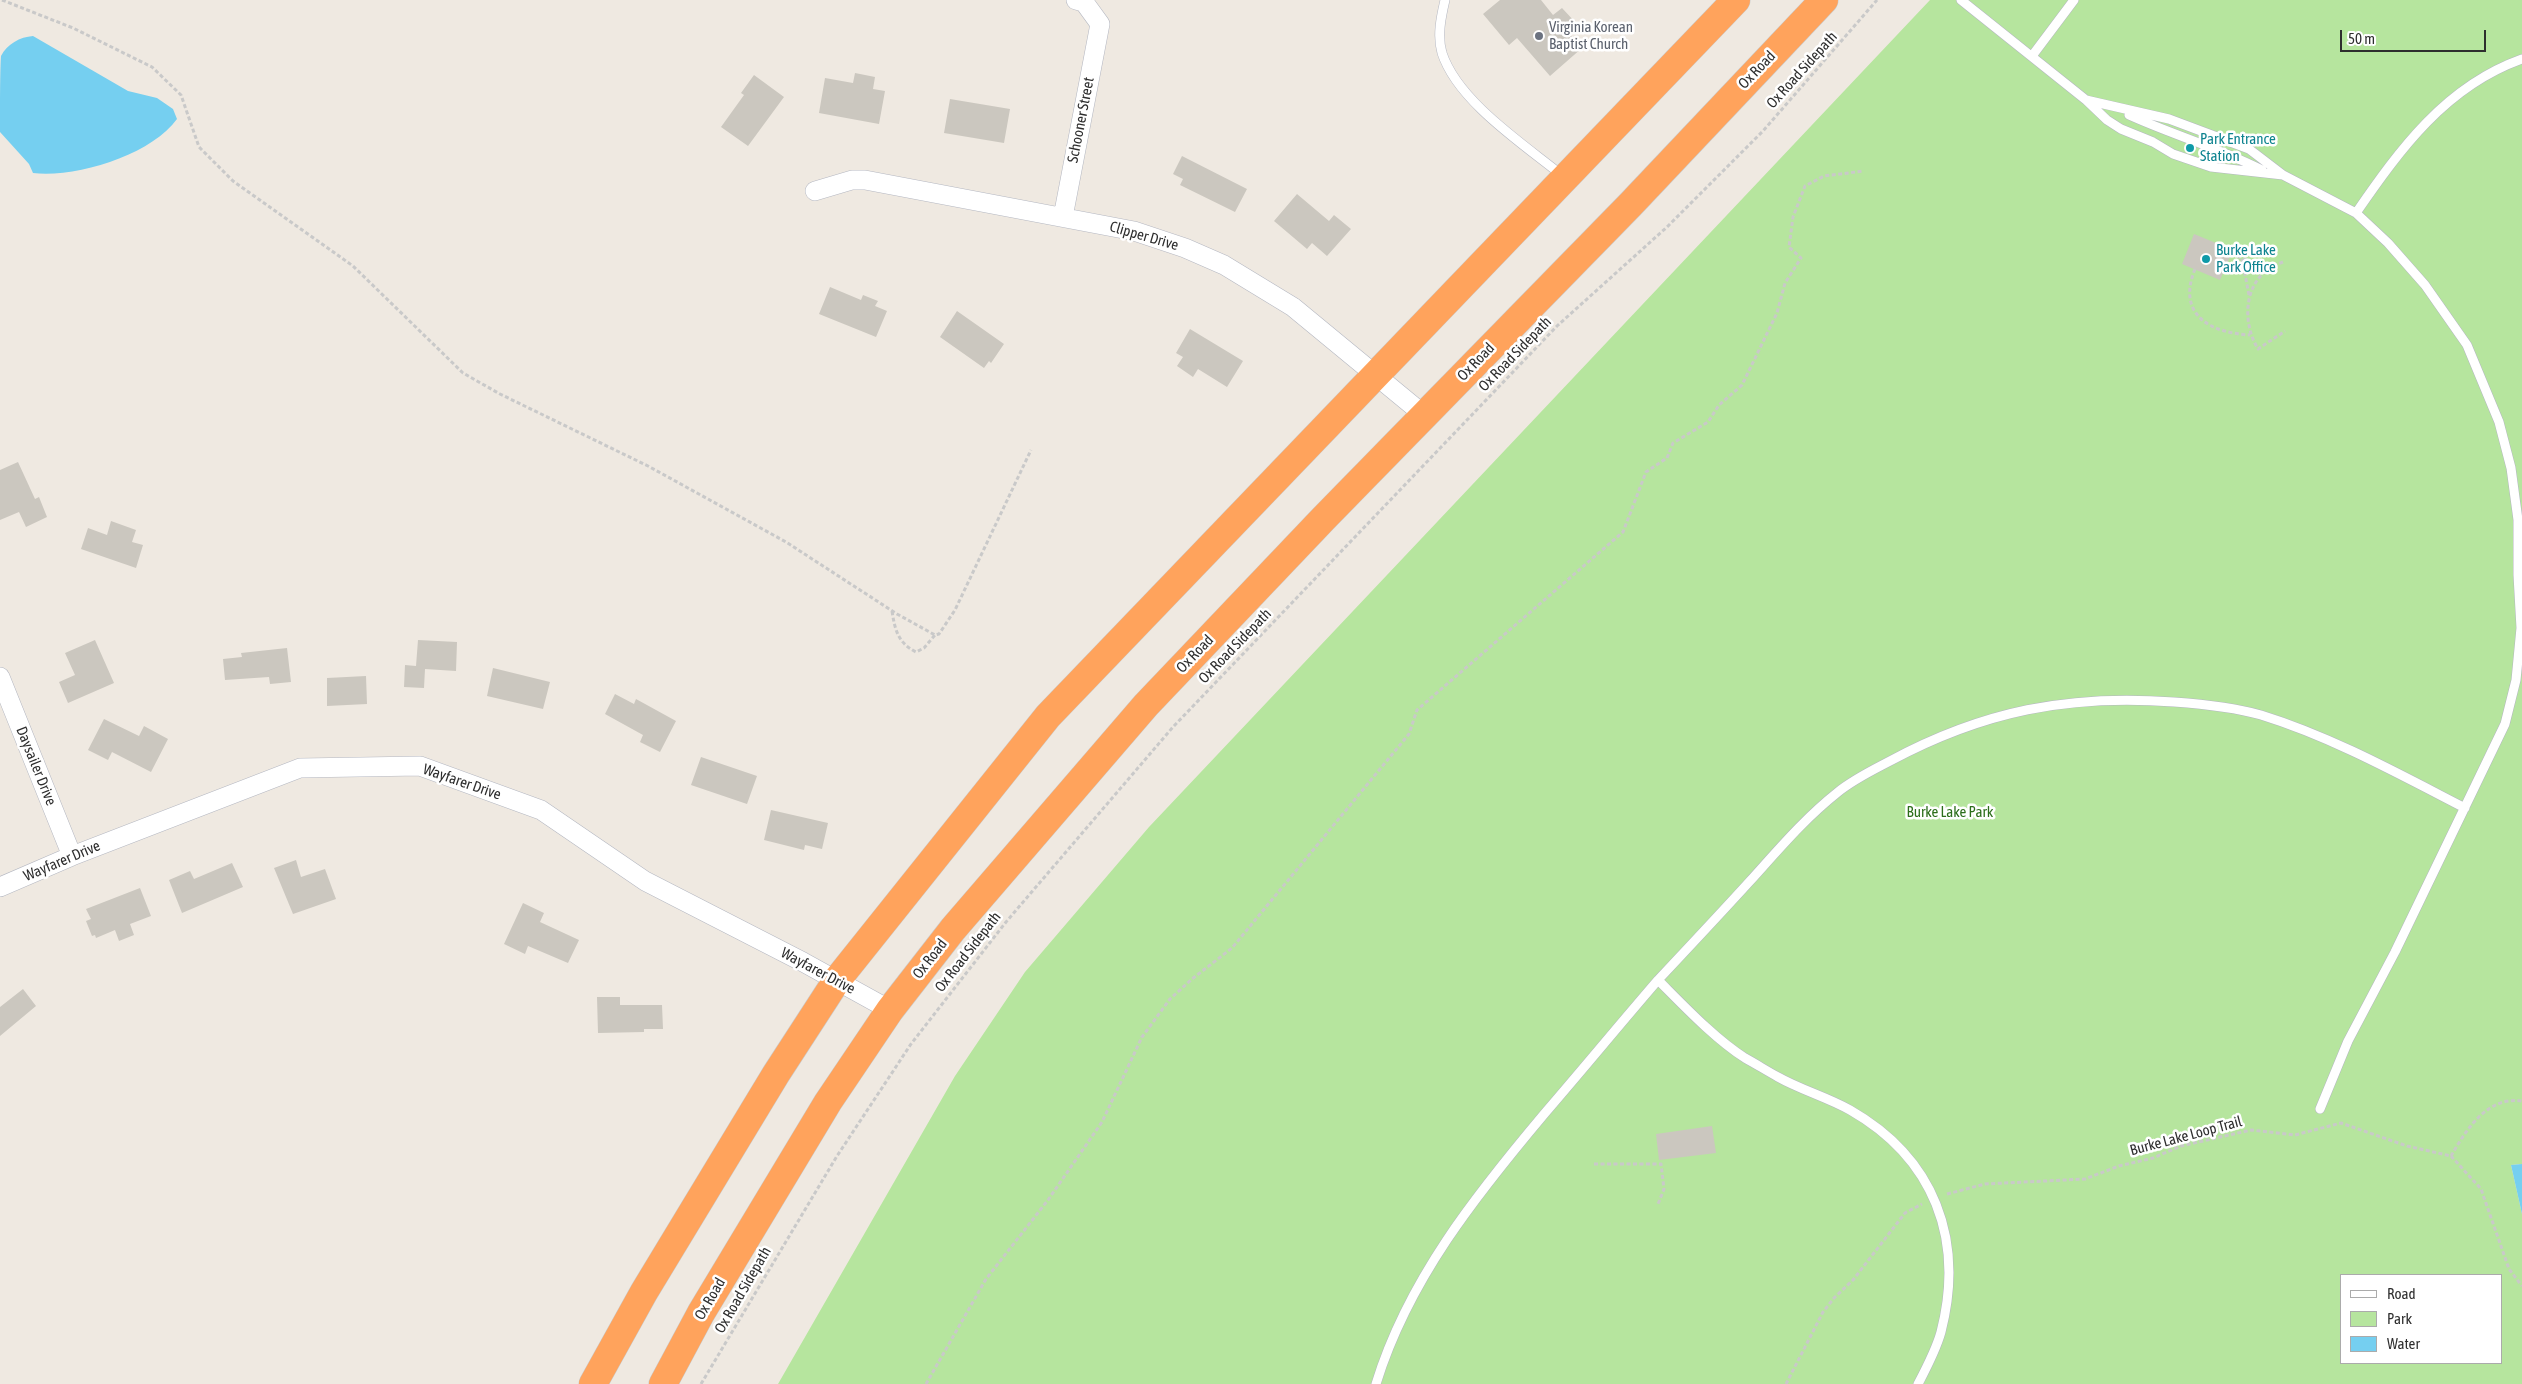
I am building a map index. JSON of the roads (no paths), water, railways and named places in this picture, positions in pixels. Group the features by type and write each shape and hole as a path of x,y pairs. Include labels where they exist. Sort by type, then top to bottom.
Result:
{"highway":[{"path":"593,1384 644,1292 776,1074 837,980 1048,716 1200,560 1375,374 1736,0"},
{"name":"Ox Road","path":"664,1384 701,1313 828,1102 890,1010 953,929 1146,705 1424,414 1630,205 1824,0"}],"street":[{"name":"Schooner Street","path":"1063,217 1100,24 1084,2 1076,0"},
{"name":"Clipper Drive","path":"815,191 852,180 865,180 1134,231 1185,248 1224,265 1293,307 1424,414"},
{"name":"Daysailer Drive","path":"0,677 72,856"},
{"name":"Wayfarer Drive","path":"0,887 72,856 300,768 420,766 541,810 645,881 837,980 890,1010"}],"lane":[{"path":"1445,0 1440,21 1441,51 1452,76 1478,106 1565,178"},
{"path":"1961,0 2086,100 2107,120 2121,128 2153,142 2173,154 2220,169 2283,175"},
{"path":"2032,56 2074,0"},
{"path":"2356,212 2396,155 2417,131 2448,102 2478,80 2522,59"},
{"path":"2086,100 2168,119 2249,149 2283,175 2356,212 2388,243 2425,285 2467,346 2500,422 2511,468 2518,520 2518,575 2522,628 2516,680 2505,724 2399,943 2348,1041 2320,1110"},
{"path":"2115,108 2167,132 2234,156 2267,172"},
{"path":"1376,1384 1396,1330 1446,1238 1488,1181 1658,980 1797,827 1840,790 1904,754 1943,736 1992,718 2031,708 2082,700 2136,699 2202,704 2260,715 2340,746 2465,808"},
{"path":"1658,980 1686,1008 1743,1056 1778,1078 1835,1102 1873,1125 1896,1145 1921,1174 1941,1214 1950,1266 1948,1300 1940,1334 1918,1384"}],"water":[{"path":"33,36 128,91 157,98 173,109 177,119 165,132 150,143 112,161 70,172 33,173 29,164 0,132 0,81 1,56 14,42"},
{"path":"2522,1164 2522,1214 2511,1165"}],"place":[{"name":"Virginia Korean Baptist Church","path":"1539,36"},
{"name":"Park Entrance Station","path":"2190,148"},
{"name":"Burke Lake Park Office","path":"2206,259"}],"park label":[{"name":"Burke Lake Park","path":"1950,812"}]}
